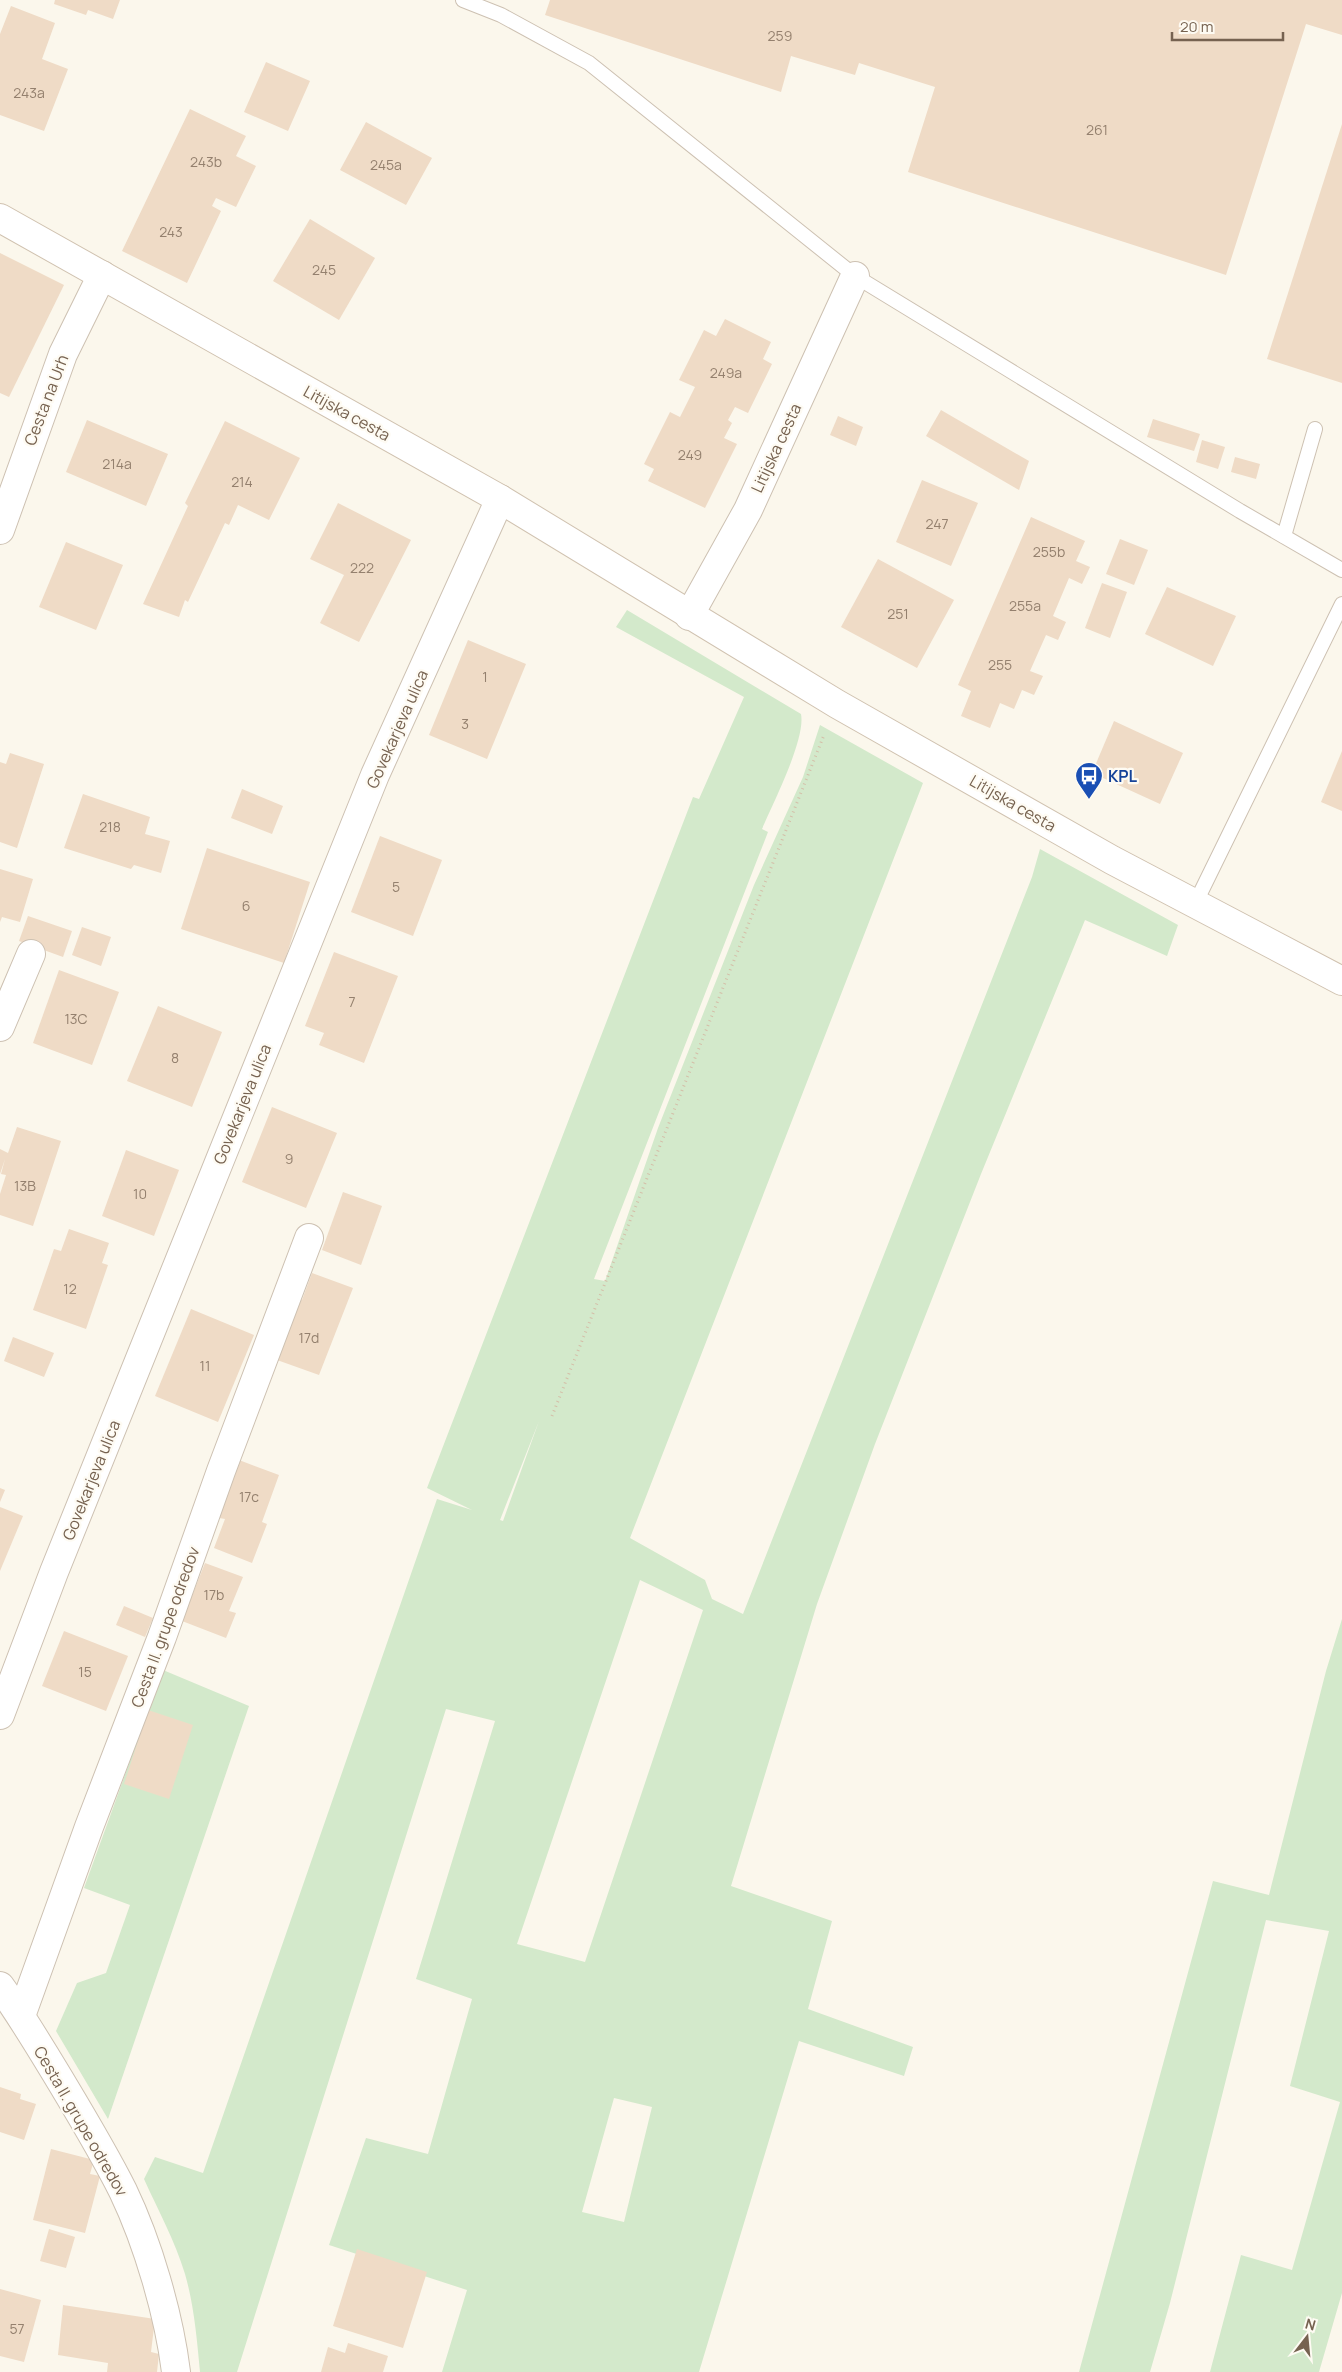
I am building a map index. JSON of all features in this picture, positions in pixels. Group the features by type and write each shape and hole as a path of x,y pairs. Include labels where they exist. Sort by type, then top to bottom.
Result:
{"street":[{"name":"Litijska cesta","path":"0,218 500,499 689,616 837,704 1112,860 1342,981"},
{"name":"Cesta na Urh","path":"0,530 63,354 102,275"},
{"name":"Litijska cesta","path":"689,616 748,510 855,276"},
{"name":"Govekarjeva ulica","path":"0,1715 66,1544 375,776 500,499"},
{"path":"0,1026 31,954"},
{"name":"Cesta II. grupe odredov","path":"21,2016 89,1827 159,1646 221,1471 309,1238"},
{"name":"Cesta II. grupe odredov","path":"0,1986 21,2016 88,2127 123,2192 154,2271 172,2344 176,2372"}],"lane":[{"path":"463,0 501,15 589,63 855,276 1342,570"},
{"path":"1284,536 1315,429"},
{"path":"1195,904 1342,604"}],"path":[{"path":"552,1416 837,704"}],"green space":[{"path":"627,610 801,714 801,725 799,739 788,771 762,829 768,832 594,1279 605,1281 658,1128 754,885 803,777 820,725 923,783 630,1538 705,1580 712,1599 743,1614 1032,877 1040,849 1178,925 1167,956 1085,920 981,1174 875,1444 817,1604 731,1886 832,1921 808,2009 913,2047 904,2076 799,2041 699,2372 442,2372 467,2290 329,2245 366,2138 428,2154 472,1999 416,1979 495,1721 446,1709 237,2372 200,2372 193,2310 185,2274 144,2179 155,2157 203,2173 437,1499 472,1510 427,1488 693,797 699,799 744,697 616,627","holes":["539,1421 503,1521 500,1520","640,1580 703,1610 585,1962 517,1944","614,2098 652,2107 624,2222 582,2212"]},
{"path":"1342,1619 1342,2293 1319,2372 1210,2372 1241,2255 1292,2270 1340,2102 1290,2086 1329,1931 1266,1920 1170,2303 1150,2372 1079,2372 1213,1881 1269,1895 1326,1671"},
{"path":"163,1670 249,1706 108,2119 56,2031 77,1983 106,1973 130,1905 84,1888"}],"building":[{"path":"55,0 120,0 113,19 88,10 86,15 54,4"},
{"path":"550,0 1342,0 1342,35 1306,24 1226,275 908,172 935,87 859,63 855,75 791,56 781,92 545,15"},
{"path":"11,6 55,23 42,59 68,69 44,131 0,115 0,34"},
{"path":"266,62 310,81 288,131 244,112"},
{"path":"190,109 246,136 236,156 256,166 236,207 216,198 212,206 221,211 187,283 122,251"},
{"path":"366,122 432,158 406,205 340,170"},
{"path":"1342,124 1342,383 1267,359"},
{"path":"310,219 375,258 339,320 273,281"},
{"path":"0,253 64,285 9,397 0,393"},
{"path":"725,319 771,342 763,359 772,364 748,413 735,407 728,420 732,423 724,438 737,444 705,508 648,481 654,469 644,464 670,412 680,417 695,387 679,380 704,330 716,336"},
{"path":"941,410 1029,461 1019,490 926,436"},
{"path":"838,416 863,427 856,446 830,435"},
{"path":"1153,419 1200,434 1194,451 1147,437"},
{"path":"87,420 168,454 146,506 66,472"},
{"path":"225,421 300,458 269,520 238,505 229,525 225,523 188,602 185,600 179,617 143,604 188,506 185,503"},
{"path":"1202,440 1225,447 1218,469 1196,462"},
{"path":"1235,457 1260,464 1256,479 1231,472"},
{"path":"922,480 978,503 951,566 896,542"},
{"path":"338,503 411,540 359,642 320,623 344,575 310,559"},
{"path":"1031,517 1085,541 1076,561 1090,567 1082,584 1069,578 1053,616 1066,622 1058,640 1046,635 1030,671 1043,676 1034,695 1022,690 1014,709 1000,703 990,728 961,716 971,691 958,685"},
{"path":"1120,539 1148,550 1134,585 1106,574"},
{"path":"66,542 123,565 96,630 39,607"},
{"path":"878,559 954,600 917,668 841,627"},
{"path":"1102,583 1127,592 1110,638 1085,628"},
{"path":"1167,587 1236,616 1213,666 1145,634"},
{"path":"468,640 526,664 487,759 429,735"},
{"path":"1114,721 1183,753 1160,804 1092,773"},
{"path":"1342,751 1342,811 1321,802"},
{"path":"10,753 44,764 17,848 0,842 0,762 6,764"},
{"path":"242,789 283,806 272,834 231,818"},
{"path":"83,794 150,817 145,834 170,841 161,873 134,865 131,869 64,848"},
{"path":"380,836 442,860 413,936 351,912"},
{"path":"207,848 310,882 284,963 181,929"},
{"path":"0,869 33,879 20,922 2,917 0,922"},
{"path":"28,916 72,931 63,957 19,941"},
{"path":"82,927 111,937 101,966 72,955"},
{"path":"334,952 398,976 364,1063 319,1045 324,1033 305,1026"},
{"path":"59,970 119,992 92,1065 33,1043"},
{"path":"158,1006 222,1032 192,1107 127,1081"},
{"path":"272,1107 337,1133 306,1208 242,1182"},
{"path":"17,1127 61,1141 33,1226 0,1215 0,1194 6,1175 1,1174 5,1159 0,1174 0,1149 8,1153"},
{"path":"126,1150 179,1170 154,1236 102,1216"},
{"path":"343,1192 382,1206 361,1265 322,1250"},
{"path":"69,1229 109,1243 102,1263 108,1265 86,1329 33,1310 54,1249 61,1251"},
{"path":"312,1273 353,1288 319,1375 277,1360 299,1298 302,1300"},
{"path":"191,1309 254,1335 218,1422 155,1396"},
{"path":"13,1337 54,1353 44,1377 4,1361"},
{"path":"239,1460 279,1475 262,1522 267,1524 252,1563 214,1548 225,1519 219,1518"},
{"path":"0,1488 5,1490 0,1502"},
{"path":"0,1507 23,1516 0,1571"},
{"path":"205,1563 243,1577 229,1611 236,1613 226,1638 182,1621"},
{"path":"124,1606 153,1618 145,1637 116,1625"},
{"path":"64,1631 128,1656 106,1711 42,1686"},
{"path":"148,1710 193,1725 169,1799 124,1784"},
{"path":"0,2087 21,2094 20,2099 36,2104 24,2140 0,2132"},
{"path":"51,2149 94,2160 90,2174 100,2176 85,2233 33,2220"},
{"path":"49,2229 75,2237 66,2268 40,2261"},
{"path":"357,2249 427,2272 403,2348 333,2326"},
{"path":"0,2289 41,2300 24,2362 0,2356"},
{"path":"63,2305 155,2319 151,2352 159,2354 157,2372 107,2372 108,2363 58,2355"},
{"path":"348,2343 388,2356 383,2372 321,2372 328,2347 345,2353"}],"place":[{"name":"KPL","path":"1089,800"}]}
